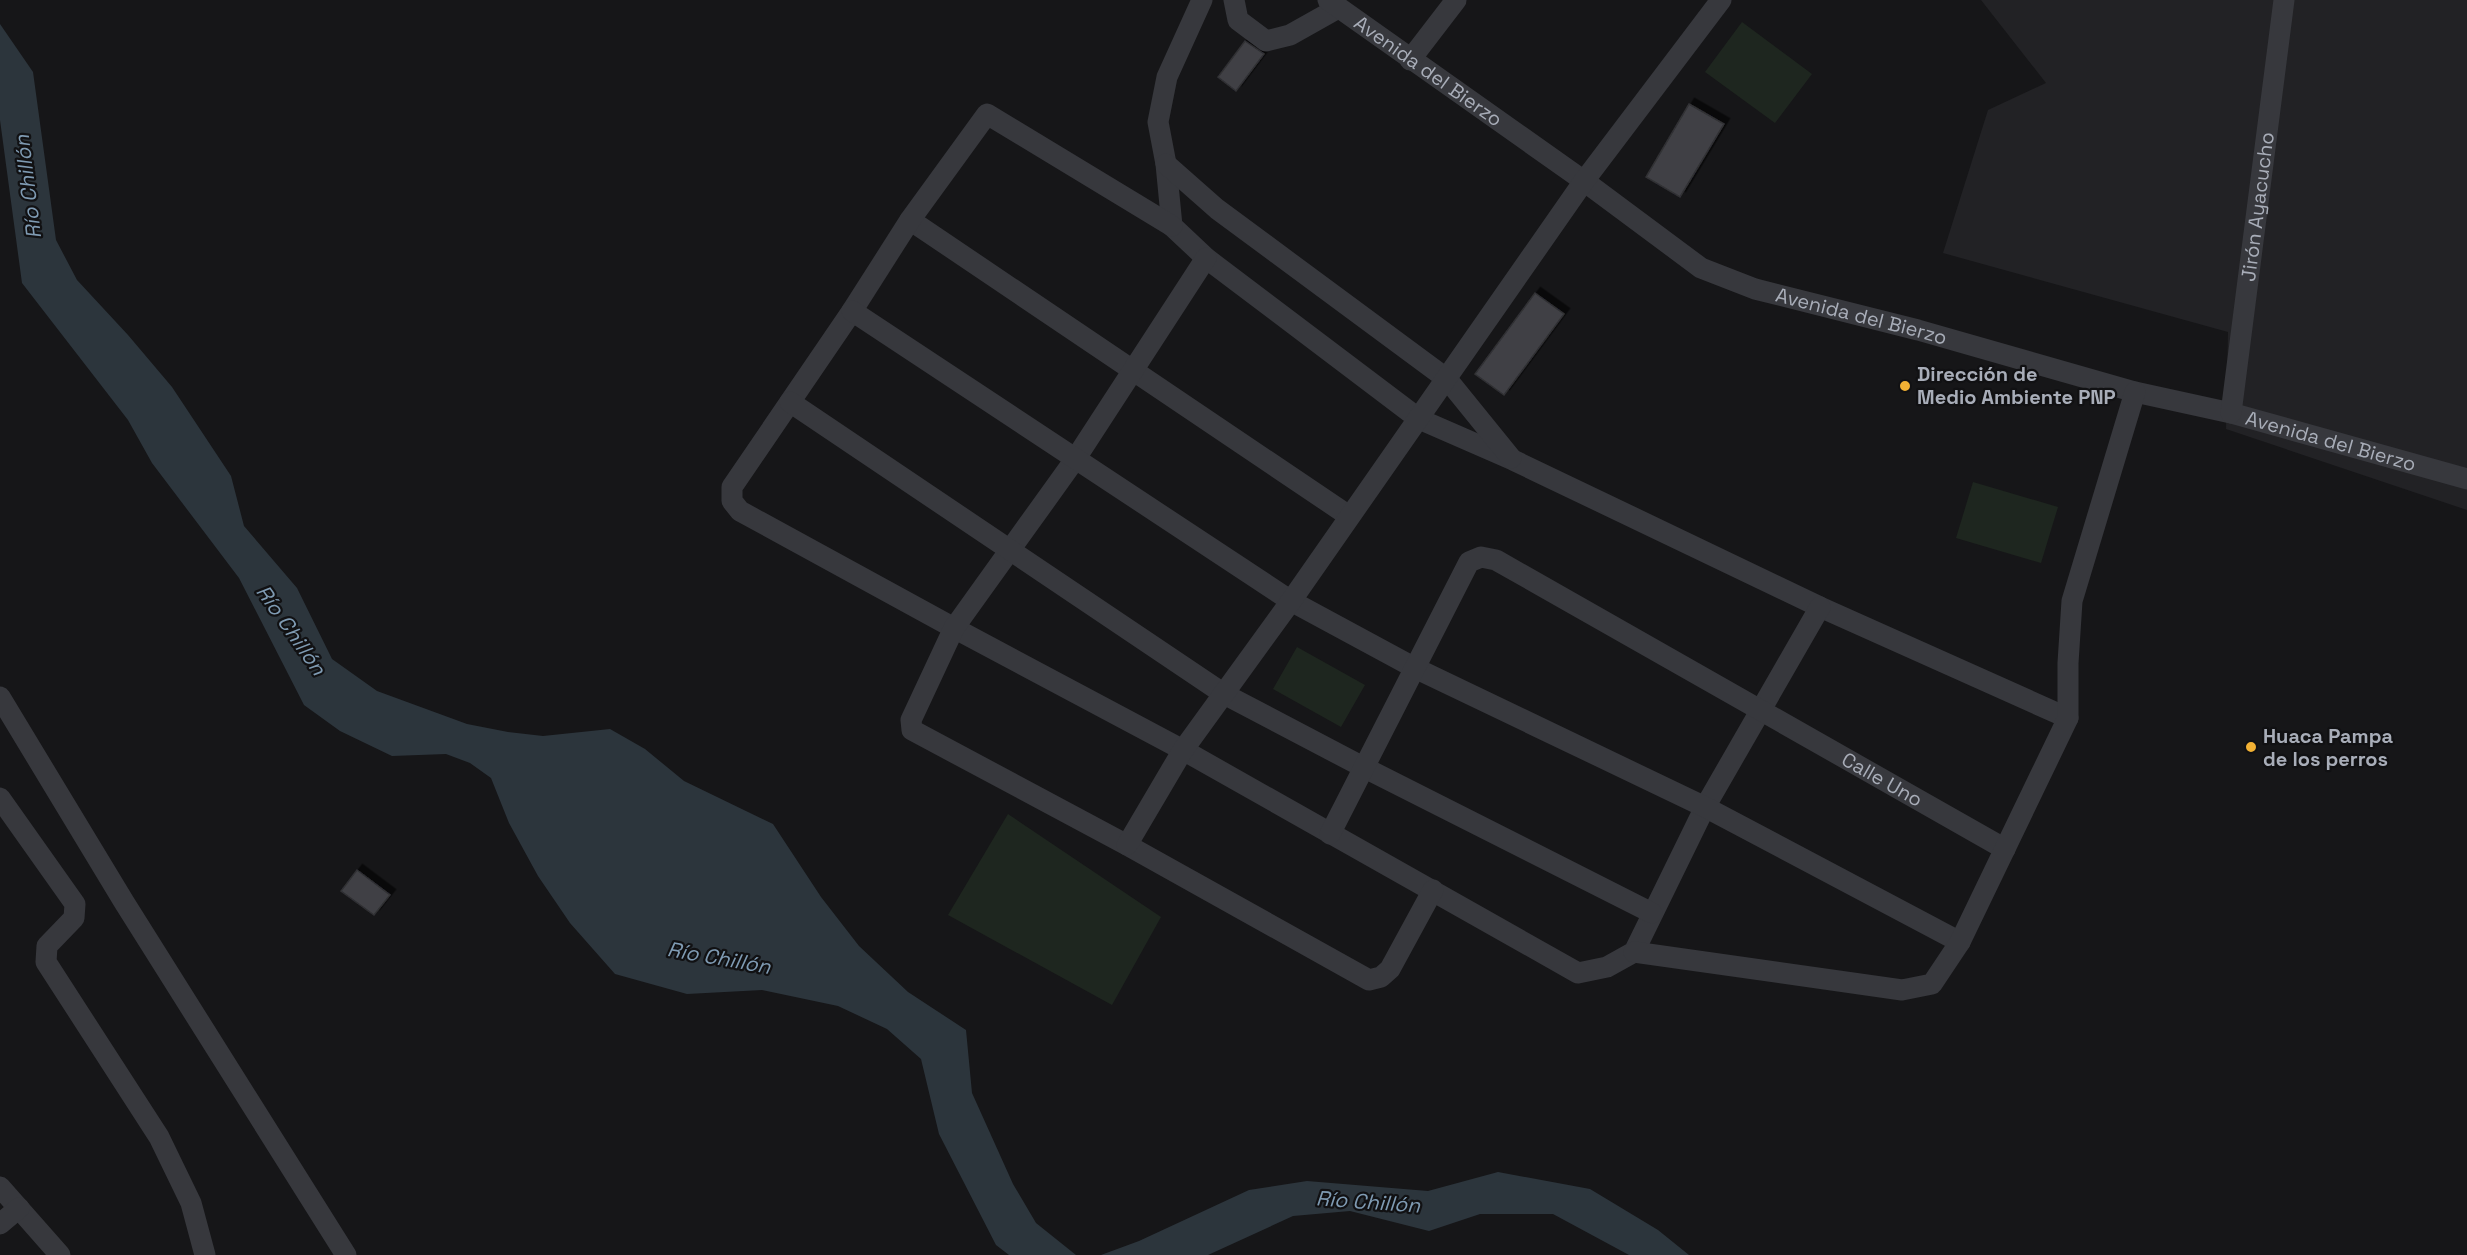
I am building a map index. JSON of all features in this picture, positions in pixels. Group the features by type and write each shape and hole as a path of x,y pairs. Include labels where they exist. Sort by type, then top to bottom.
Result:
{"street":[{"path":"1172,226 1166,164 1158,122 1167,77 1202,0"},
{"path":"1234,0 1238,20 1266,41 1290,35 1333,4"},
{"path":"1410,60 1456,0"},
{"path":"1127,845 1183,750 1291,601 1584,181 1721,0"},
{"name":"Jirón Ayacucho","path":"2231,413 2284,0"},
{"name":"Avenida del Bierzo","path":"1333,4 1584,181 1701,268 1755,290 1918,330 2135,392 2231,413 2467,479"},
{"path":"1820,607 1705,807 1634,952 1607,967 1578,973 1183,750 740,511 732,501 732,487 852,311 910,220 987,114 1172,226 1206,258 1419,419 1513,460 1820,607 2068,718"},
{"path":"1166,164 1216,209 1447,379 1513,460"},
{"path":"910,220 1349,516"},
{"path":"1206,258 1076,458 954,628 911,720 912,730 1127,845 1369,980 1381,977 1390,969 1432,890"},
{"path":"852,311 1291,601 1415,668 1705,807 1960,942"},
{"path":"1634,952 1902,990 1932,984 1960,942 2068,718 2068,663 2072,601 2135,392"},
{"path":"790,402 1224,694 1652,913"},
{"name":"Calle Uno","path":"1330,834 1469,562 1481,557 1496,560 2005,849"},
{"path":"0,697 124,902 346,1255"},
{"path":"0,798 75,904 74,918 47,946 46,962 159,1137 191,1203 205,1255"},
{"path":"0,1187 60,1255"},
{"path":"0,1224 19,1208"}],"shaded area":[{"path":"1981,0 2467,0 2467,510 2226,429 2228,332 1943,253 1988,110 2046,83"},
{"path":"1742,22 1812,74 1775,123 1705,72"},
{"path":"1973,482 2058,507 2041,563 1956,538"},
{"path":"1297,647 1365,685 1341,727 1273,689"},
{"path":"1008,814 1161,917 1112,1005 948,915"}],"water":[{"name":"Río Chillón","path":"0,24 33,72 56,240 77,280 172,387 231,476 244,526 297,588 332,659 377,691 467,724 543,736 610,729 645,749 684,781 773,824 821,897 859,946 908,992 966,1030 972,1093 1013,1184 1036,1223 1076,1255 1009,1255 996,1245 939,1134 921,1059 887,1029 838,1006 762,990 687,994 615,974 570,923 538,876 509,823 491,778 470,763 446,754 392,756 340,731 304,705 239,578 152,463 128,420 22,283 0,120"},
{"name":"Río Chillón","path":"1498,1172 1590,1189 1658,1230 1689,1255 1629,1255 1553,1214 1480,1214 1429,1231 1350,1211 1293,1216 1208,1255 1101,1255 1139,1241 1249,1190 1307,1181 1428,1191"}],"building":[{"path":"1245,41 1264,54 1236,91 1218,77"},
{"path":"1689,104 1724,124 1680,197 1646,177"},
{"path":"1535,293 1564,314 1504,395 1475,374"},
{"path":"357,870 390,895 374,915 341,891"}],"place":[{"name":"Dirección de Medio Ambiente PNP","path":"1905,386"},
{"name":"Huaca Pampa de los perros","path":"2251,747"}]}
